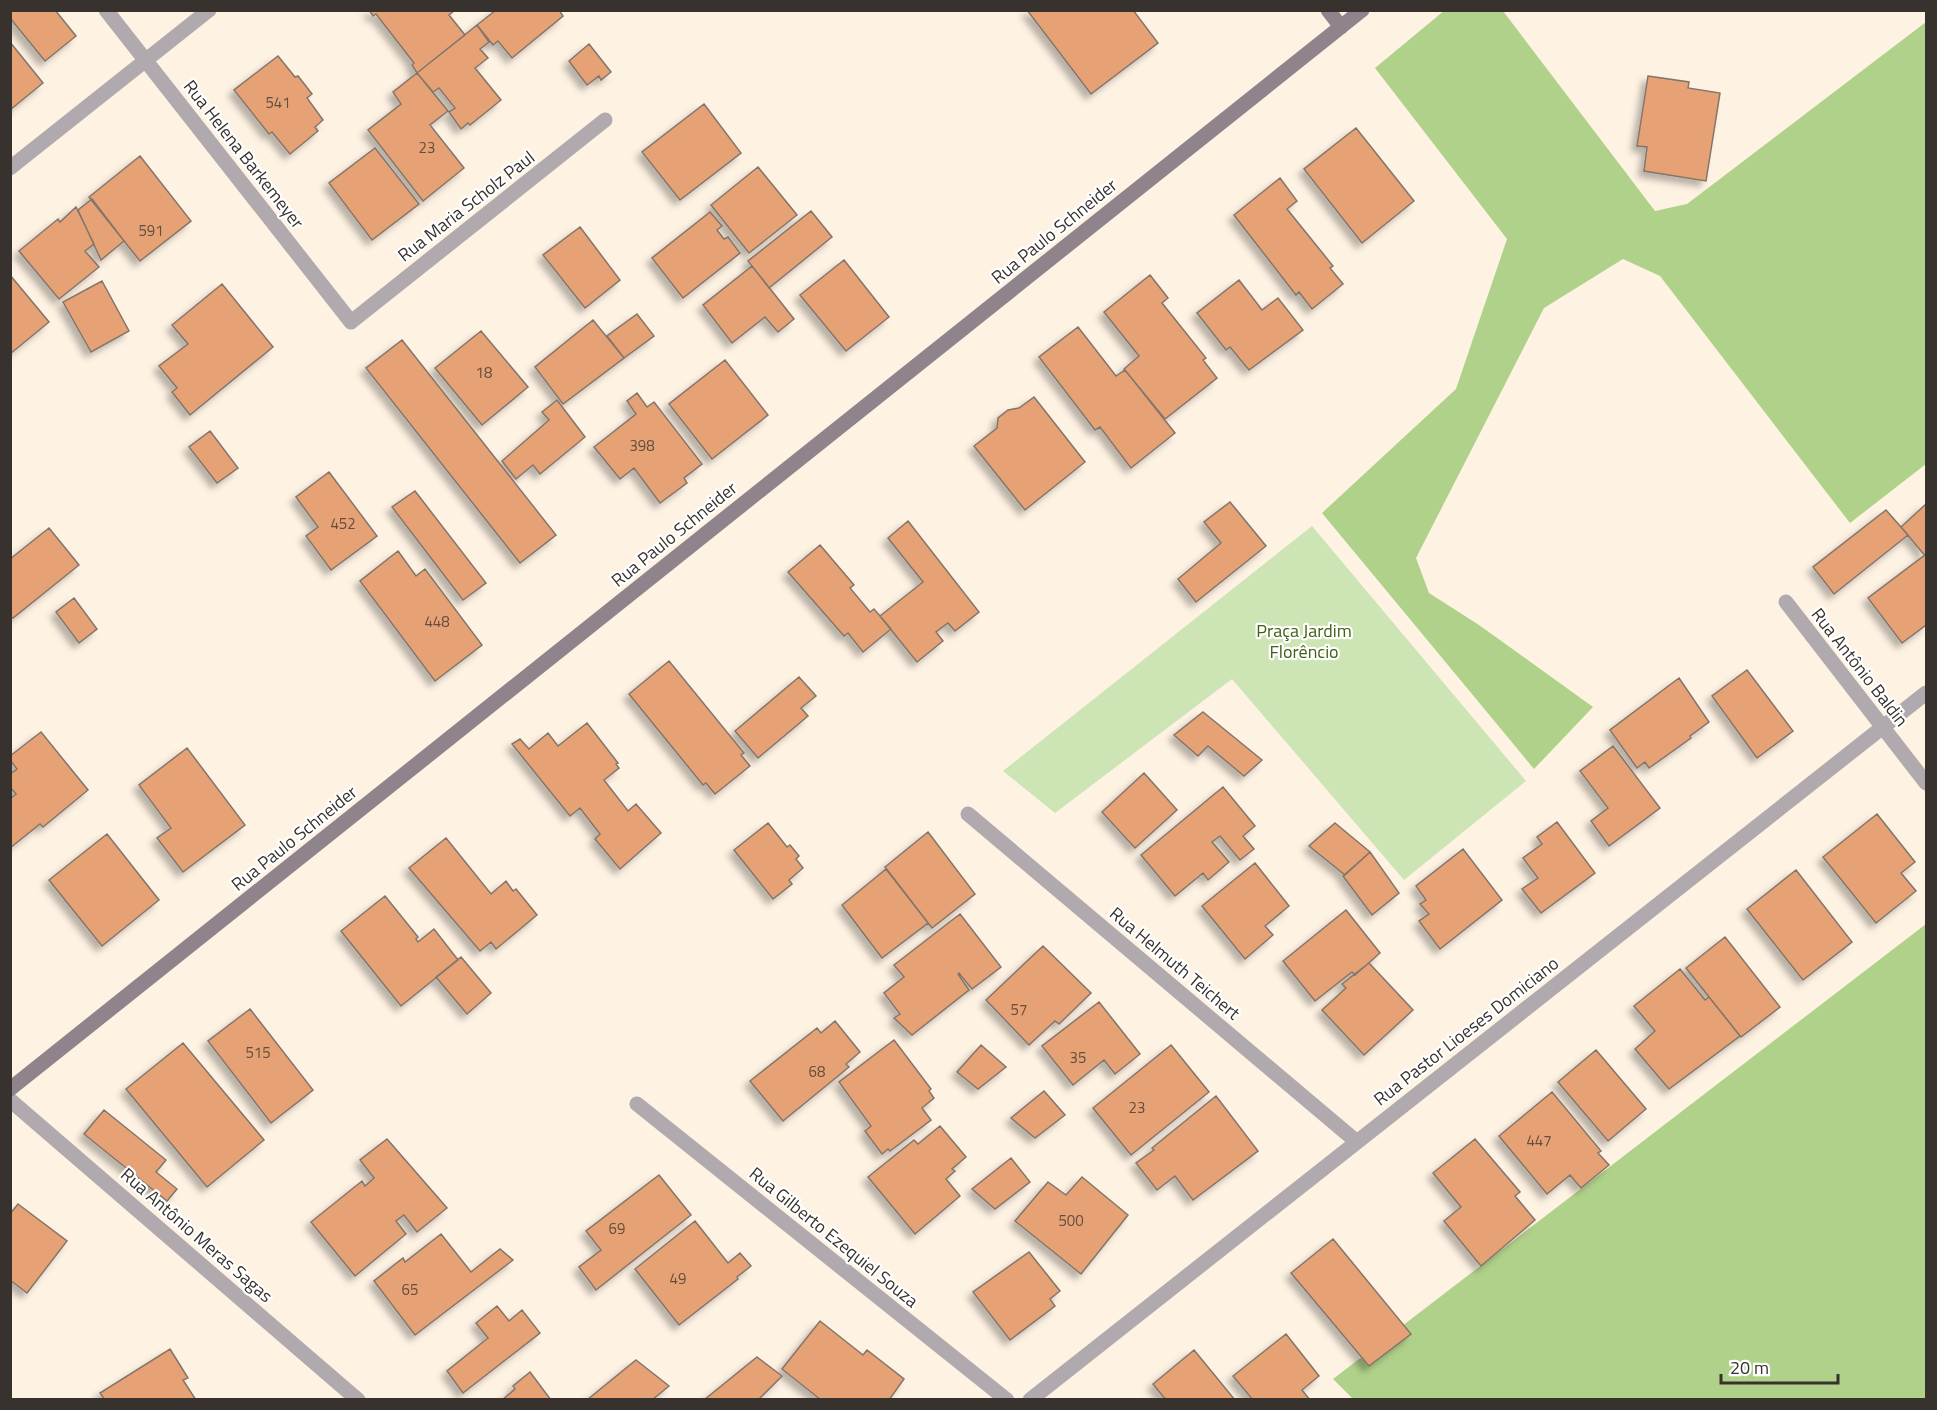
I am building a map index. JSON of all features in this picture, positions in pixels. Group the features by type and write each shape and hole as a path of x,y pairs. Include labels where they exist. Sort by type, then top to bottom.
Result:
{"street":[{"name":"Rua Helena Barkemeyer","path":"106,10 351,322"},
{"path":"10,168 210,10"},
{"path":"1328,10 1341,27"},
{"name":"Rua Paulo Schneider","path":"10,1089 1362,10"},
{"name":"Rua Maria Scholz Paul","path":"351,322 605,120"},
{"name":"Rua Antônio Baldin","path":"1786,602 1926,783"},
{"name":"Rua Pastor Lioeses Domiciano","path":"1030,1400 1926,693"},
{"name":"Rua Helmuth Teichert","path":"968,814 1357,1142"},
{"name":"Rua Antônio Meras Sagas","path":"10,1100 358,1400"},
{"name":"Rua Gilberto Ezequiel Souza","path":"637,1104 1007,1400"}],"green space":[{"path":"1445,10 1503,11 1655,211 1687,204 1926,22 1926,464 1850,523 1660,276 1623,259 1544,308 1416,558 1429,593 1479,625 1593,707 1534,769 1322,513 1456,389 1507,239 1375,68"},
{"name":"Praça Jardim Florêncio","path":"1312,526 1526,781 1404,880 1232,679 1055,813 1003,771"},
{"path":"1926,924 1926,1399 1354,1400 1333,1379"}],"building":[{"path":"10,10 55,10 76,36 45,61 10,18"},
{"path":"369,10 455,10 449,15 465,35 417,73 412,65 414,63 376,14 373,16"},
{"path":"496,10 559,10 563,16 512,58 498,41 493,45 477,25"},
{"path":"1027,10 1133,10 1158,43 1091,94"},
{"path":"477,25 489,42 480,49 488,58 475,68 501,100 470,125 468,123 461,129 449,112 455,108 439,88 433,92 417,73"},
{"path":"10,42 43,83 10,110"},
{"path":"589,44 611,72 601,80 599,76 587,85 569,61"},
{"path":"278,56 312,94 307,98 323,120 315,127 318,131 290,154 272,132 269,134 234,90"},
{"path":"417,73 448,111 430,125 464,168 423,201 368,130 401,104 393,92"},
{"path":"1648,76 1689,82 1688,88 1720,93 1706,181 1644,171 1647,147 1637,146"},
{"path":"704,104 741,153 680,200 642,152"},
{"path":"1356,128 1414,201 1362,243 1304,169"},
{"path":"375,148 419,204 372,240 329,183"},
{"path":"140,156 191,221 140,261 89,197"},
{"path":"758,167 797,215 749,253 711,205"},
{"path":"1280,178 1297,201 1287,209 1333,266 1330,268 1343,284 1312,309 1299,292 1296,295 1234,215"},
{"path":"92,199 124,241 101,260 78,210"},
{"path":"76,207 94,244 85,251 99,267 59,299 19,251 58,219 60,222"},
{"path":"811,211 832,237 769,288 748,261"},
{"path":"710,212 722,226 717,230 724,239 728,237 740,253 683,298 652,258"},
{"path":"580,227 620,280 585,308 543,255"},
{"path":"844,260 889,317 846,351 800,295"},
{"path":"752,266 794,319 778,332 765,317 732,343 703,305"},
{"path":"10,275 49,322 10,354"},
{"path":"1150,275 1168,298 1162,303 1206,358 1203,360 1217,378 1165,419 1124,369 1139,356 1104,312"},
{"path":"1239,280 1262,310 1278,298 1303,330 1249,370 1230,347 1226,350 1197,313"},
{"path":"102,281 129,331 91,352 63,302"},
{"path":"222,284 273,347 190,415 172,392 177,388 159,366 188,344 172,325"},
{"path":"637,314 654,336 624,358 607,336"},
{"path":"593,320 624,358 563,404 535,367"},
{"path":"1078,327 1116,376 1125,370 1175,433 1131,468 1100,427 1095,430 1039,357"},
{"path":"481,331 528,387 482,425 435,368"},
{"path":"402,340 556,535 520,563 366,368"},
{"path":"725,360 768,415 712,459 669,404"},
{"path":"637,393 647,407 654,402 702,464 684,478 687,483 660,503 634,468 620,479 594,447 636,414 627,401"},
{"path":"1034,397 1085,462 1025,510 974,446 997,428 998,418 1008,410 1019,408"},
{"path":"557,400 585,437 540,474 533,465 516,479 502,461 549,420 542,412"},
{"path":"210,431 238,468 217,483 189,447"},
{"path":"329,472 377,536 331,570 306,536 318,527 296,497"},
{"path":"415,491 486,583 463,600 392,507"},
{"path":"1230,502 1266,546 1196,602 1178,579 1221,543 1204,522"},
{"path":"1926,504 1926,557 1901,527"},
{"path":"1886,510 1908,535 1834,594 1813,567"},
{"path":"908,521 979,612 955,631 948,623 936,632 943,641 917,662 880,616 923,582 888,538"},
{"path":"49,528 79,565 13,618 10,616 10,559"},
{"path":"820,545 854,585 850,588 870,612 874,609 891,629 863,652 848,633 844,636 788,572"},
{"path":"398,551 416,576 425,569 482,645 435,681 360,581"},
{"path":"1925,555 1926,625 1902,643 1868,598"},
{"path":"74,598 97,629 79,643 56,612"},
{"path":"669,661 744,753 741,755 750,766 715,794 706,783 703,785 629,694"},
{"path":"1747,670 1793,731 1757,758 1712,696"},
{"path":"799,677 816,696 801,708 808,716 758,758 735,731"},
{"path":"1679,678 1709,722 1649,768 1645,762 1637,768 1610,730"},
{"path":"1203,712 1262,760 1244,776 1208,746 1198,756 1174,735"},
{"path":"587,723 618,763 616,764 619,768 604,780 628,811 636,804 661,833 620,869 595,839 600,834 580,808 570,816 512,744 520,739 529,749 548,733 558,746"},
{"path":"41,732 88,790 43,827 40,824 10,848 10,799 16,794 10,787 10,774 17,769 10,760 10,756"},
{"path":"1613,746 1660,808 1609,846 1591,821 1608,808 1580,771"},
{"path":"187,748 245,825 183,872 157,838 171,828 139,785"},
{"path":"1144,773 1177,810 1135,848 1102,812"},
{"path":"1223,787 1255,826 1243,836 1254,849 1240,860 1220,836 1212,842 1229,862 1208,880 1203,873 1175,896 1141,855"},
{"path":"1877,814 1915,862 1901,873 1916,891 1876,923 1823,857"},
{"path":"1557,822 1595,873 1541,913 1522,889 1538,878 1523,858 1542,844 1537,837"},
{"path":"768,823 787,847 790,845 799,856 796,859 803,868 789,880 792,884 773,899 734,850"},
{"path":"1335,823 1370,852 1345,875 1309,846"},
{"path":"928,832 975,894 932,928 885,867"},
{"path":"107,834 159,900 102,946 49,880"},
{"path":"446,838 491,894 506,881 513,891 516,889 537,915 496,949 491,942 480,951 409,868"},
{"path":"1463,849 1502,900 1440,949 1419,921 1429,914 1420,904 1426,900 1416,886"},
{"path":"1370,852 1399,893 1372,915 1343,876"},
{"path":"1255,863 1289,906 1265,926 1273,935 1245,959 1202,906"},
{"path":"886,869 928,923 882,958 842,905"},
{"path":"1796,870 1852,942 1803,980 1747,909"},
{"path":"385,896 418,937 416,939 418,942 434,929 458,960 401,1006 341,931"},
{"path":"1346,910 1380,953 1355,975 1352,972 1315,1001 1283,961"},
{"path":"960,914 1001,967 972,989 959,973 969,990 912,1035 894,1018 900,1014 884,993 904,977 894,965"},
{"path":"1725,937 1780,1007 1741,1037 1686,968"},
{"path":"1043,946 1091,993 1059,1024 1055,1021 1029,1045 986,1000"},
{"path":"461,957 491,993 467,1014 436,977"},
{"path":"1369,963 1413,1010 1364,1055 1322,1010 1346,988 1342,984"},
{"path":"1680,969 1705,1000 1709,997 1740,1036 1669,1089 1635,1049 1655,1031 1634,1006"},
{"path":"1099,1002 1140,1054 1115,1074 1104,1060 1073,1085 1042,1046"},
{"path":"250,1009 313,1090 271,1123 208,1041"},
{"path":"835,1021 860,1052 846,1064 849,1067 783,1121 750,1081 817,1028 821,1033"},
{"path":"894,1040 931,1089 929,1091 934,1098 922,1108 931,1120 890,1151 888,1149 882,1154 865,1131 871,1126 839,1082"},
{"path":"183,1043 264,1140 207,1187 126,1089"},
{"path":"981,1045 1006,1067 978,1089 957,1072"},
{"path":"1171,1045 1209,1092 1131,1155 1093,1108"},
{"path":"1596,1050 1646,1109 1608,1141 1558,1082"},
{"path":"1044,1091 1065,1115 1035,1138 1011,1118"},
{"path":"1552,1092 1601,1151 1598,1153 1609,1165 1581,1188 1570,1175 1547,1194 1499,1136"},
{"path":"1216,1096 1258,1151 1193,1200 1175,1176 1157,1190 1136,1163"},
{"path":"104,1110 166,1160 156,1172 177,1189 167,1201 84,1134"},
{"path":"940,1126 966,1157 952,1169 955,1171 946,1179 960,1196 915,1234 868,1177 914,1140 918,1144"},
{"path":"387,1139 447,1208 417,1232 404,1215 396,1221 406,1234 355,1276 311,1222 362,1181 365,1186 374,1178 360,1160"},
{"path":"1475,1139 1520,1192 1515,1196 1535,1220 1481,1266 1444,1221 1461,1207 1433,1173"},
{"path":"1011,1158 1030,1182 995,1209 972,1189"},
{"path":"659,1175 691,1215 596,1290 579,1267 601,1250 586,1231"},
{"path":"1082,1177 1128,1215 1081,1274 1015,1221 1048,1182 1066,1195"},
{"path":"18,1204 67,1241 27,1293 10,1280 10,1214"},
{"path":"695,1221 728,1263 740,1253 751,1266 737,1277 738,1279 679,1325 635,1269"},
{"path":"441,1234 471,1272 500,1249 513,1260 415,1335 374,1281 403,1258 405,1262"},
{"path":"1333,1239 1411,1334 1369,1366 1291,1273"},
{"path":"1029,1252 1060,1291 1050,1299 1055,1306 1010,1340 973,1292"},
{"path":"497,1306 509,1321 522,1310 540,1333 463,1393 447,1371 488,1338 476,1323"},
{"path":"820,1321 863,1355 867,1350 904,1379 889,1400 821,1400 782,1369"},
{"path":"1286,1334 1319,1376 1302,1390 1310,1400 1253,1400 1233,1376"},
{"path":"170,1349 188,1378 183,1380 196,1400 105,1400 100,1393"},
{"path":"1194,1350 1235,1400 1166,1400 1153,1384"},
{"path":"757,1357 782,1376 758,1400 704,1400"},
{"path":"636,1360 669,1386 652,1400 587,1400"},
{"path":"530,1372 551,1400 502,1400 515,1389 513,1386"}]}
